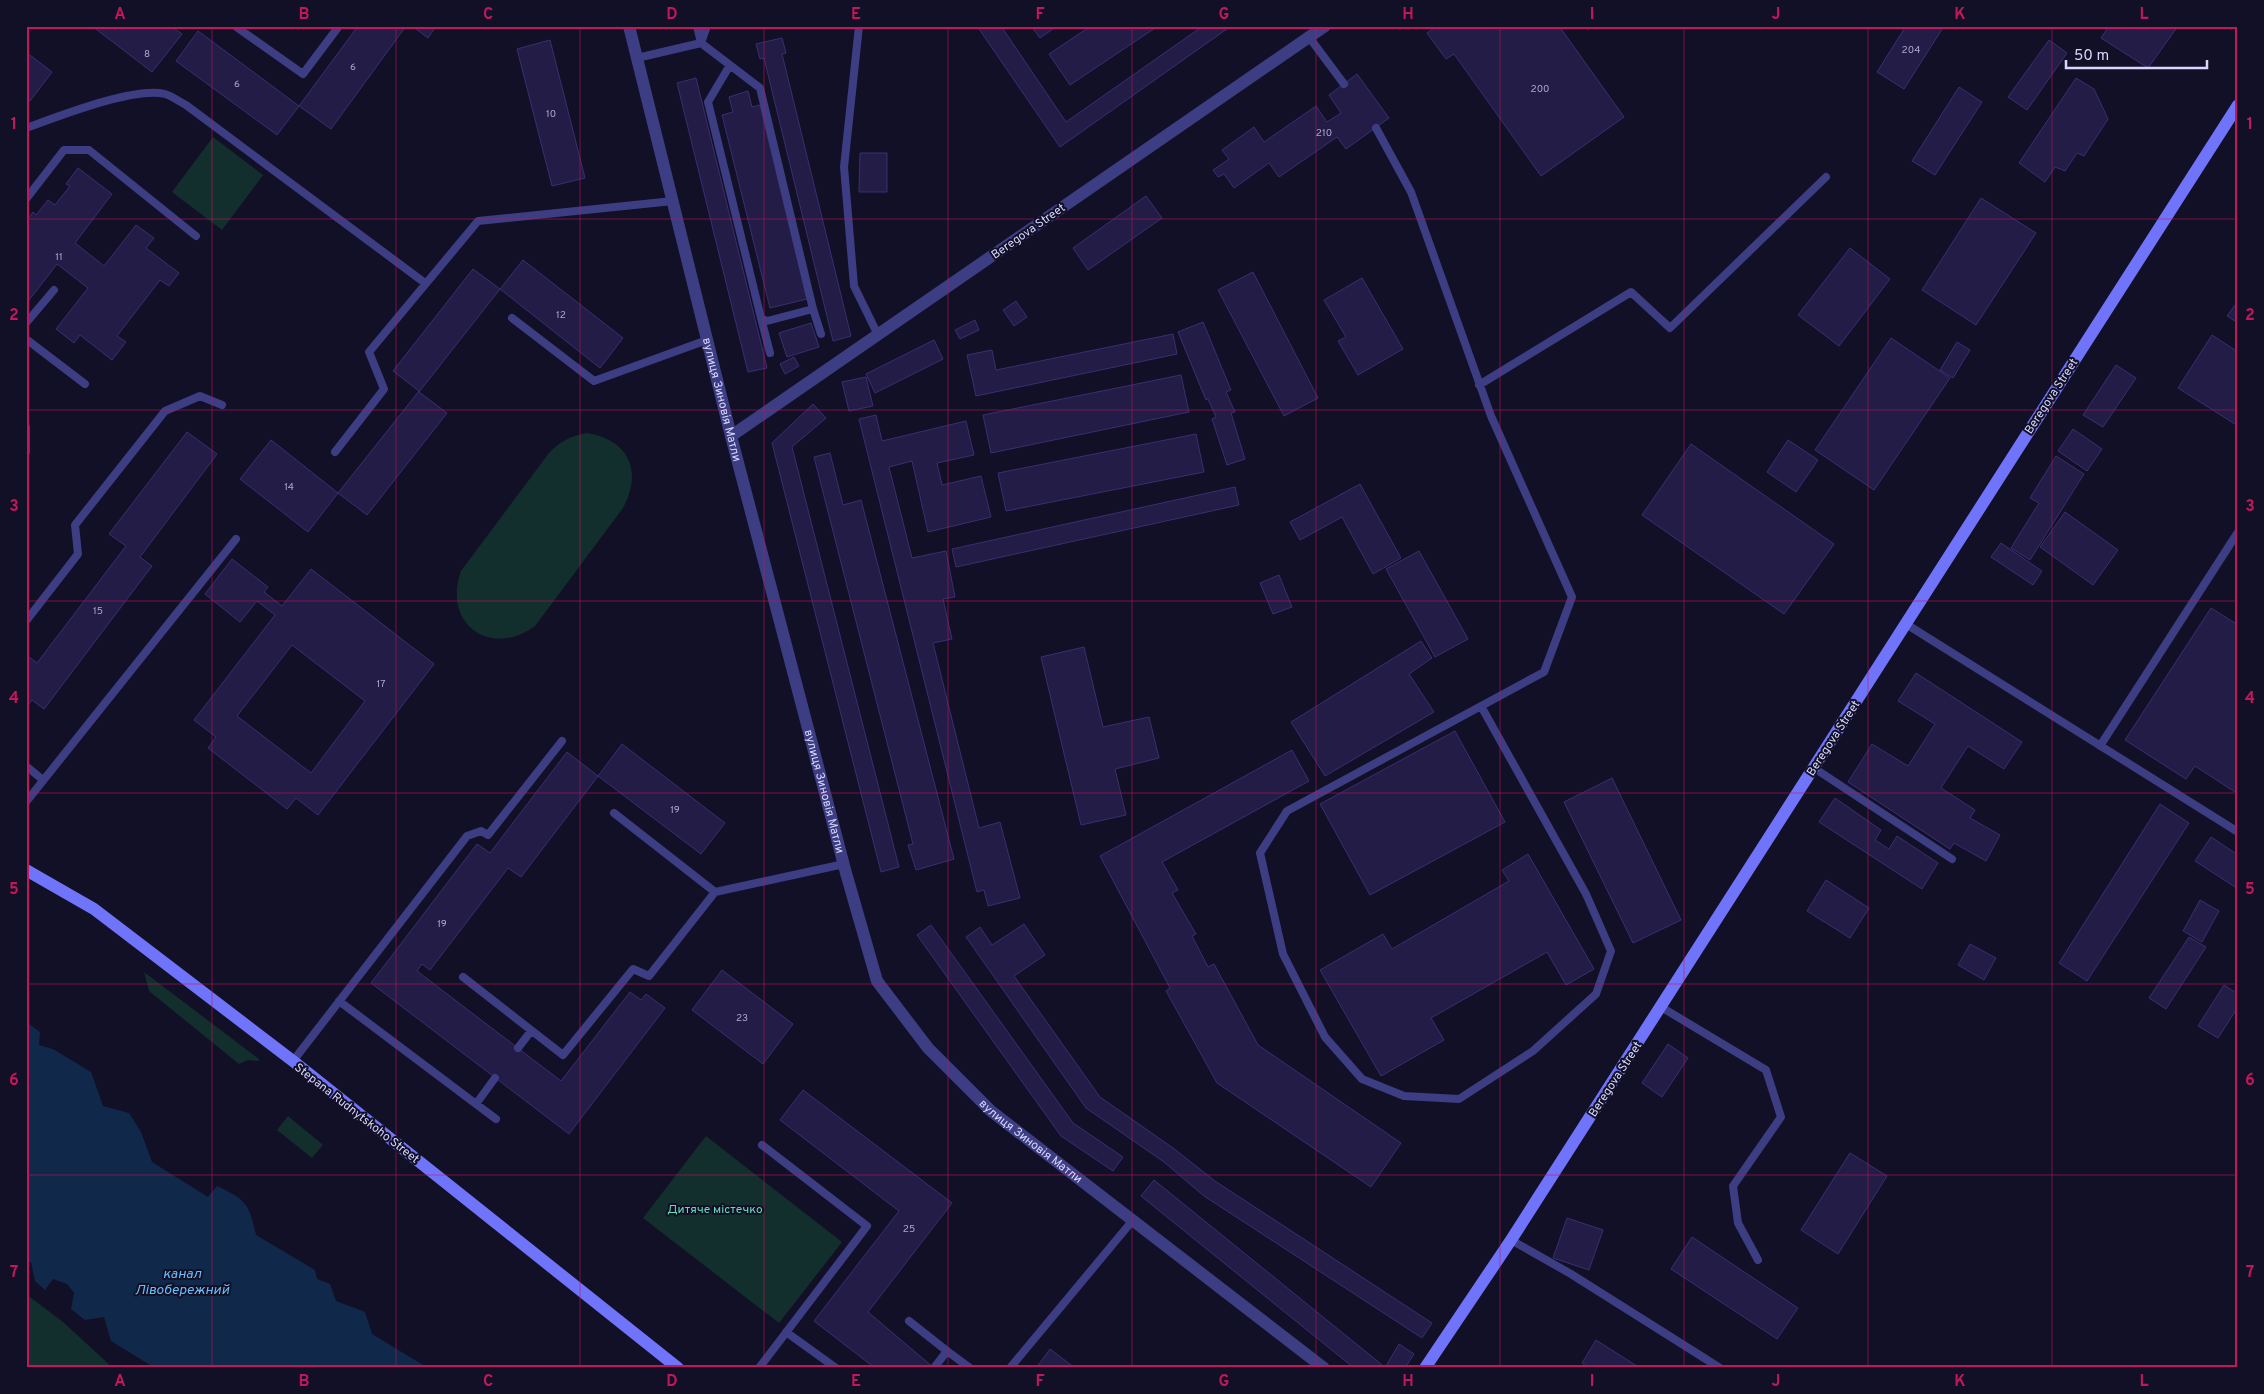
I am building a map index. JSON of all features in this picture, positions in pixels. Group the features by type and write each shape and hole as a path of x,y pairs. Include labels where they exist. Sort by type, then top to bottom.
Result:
{"street":[{"name":"вулиця Зиновія Матли","path":"629,26 731,436 844,864 877,981 928,1048 991,1111 1324,1368"},
{"name":"Beregova Street","path":"731,436 1325,26"},
{"name":"Beregova Street","path":"1425,1368 1511,1240 2238,105"},
{"name":"Stepana Rudnytskoho Street","path":"26,870 94,909 293,1062 678,1368"}],"lane":[{"path":"235,26 303,74 339,26"},
{"path":"697,26 701,43 760,88 813,309 821,334"},
{"path":"701,43 707,26"},
{"path":"860,26 844,166 854,286 878,335"},
{"path":"1309,37 1344,84"},
{"path":"637,58 701,43"},
{"path":"730,65 708,102 770,353"},
{"path":"26,128 89,106 150,92 166,94 186,105 424,283"},
{"path":"1376,128 1411,192 1491,416 1572,597 1544,672 1287,811 1260,853 1283,954 1324,1037 1362,1079 1404,1096 1459,1099 1533,1051 1596,994 1611,951 1586,894 1482,706"},
{"path":"26,200 64,150 89,150 196,236"},
{"path":"1479,385 1631,292 1670,328 1826,177"},
{"path":"335,452 384,389 369,352 424,283 478,221 672,201"},
{"path":"26,324 54,290"},
{"path":"761,318 767,321 813,309"},
{"path":"512,318 594,381 707,340"},
{"path":"26,339 85,384"},
{"path":"26,621 78,554 75,525 165,410 200,396 222,405"},
{"path":"26,427 28,445 26,452"},
{"path":"2100,746 2238,532"},
{"path":"26,802 236,539"},
{"path":"1906,624 2238,832"},
{"path":"293,1062 467,836 481,830 488,835 562,741"},
{"path":"26,766 44,780"},
{"path":"1814,768 1952,859"},
{"path":"614,813 715,892"},
{"path":"463,977 563,1055 634,969 649,976 715,892 844,864"},
{"path":"340,1001 496,1119"},
{"path":"1660,1007 1766,1070 1781,1118 1733,1186 1738,1223 1758,1260"},
{"path":"518,1048 531,1031"},
{"path":"476,1104 495,1078"},
{"path":"759,1368 867,1226 762,1144"},
{"path":"1010,1368 1133,1220"},
{"path":"1511,1240 1571,1274 1720,1368"},
{"path":"909,1321 970,1368"},
{"path":"786,1332 836,1368"},
{"path":"934,1368 947,1351"}],"green space":[{"path":"213,137 263,175 222,230 172,192"},
{"path":"587,433 613,442 628,459 632,482 623,508 535,626 518,635 502,639 487,637 474,630 464,620 458,606 457,590 461,571 549,453 566,440"},
{"path":"144,972 259,1059 259,1061 248,1060 239,1064 149,991"},
{"path":"288,1116 323,1145 312,1158 277,1130"},
{"name":"Дитяче містечко","path":"706,1136 842,1242 779,1323 643,1218"},
{"path":"26,1294 63,1322 113,1368 26,1368"}],"water":[{"name":"канал Лівобережний","path":"26,1022 40,1032 39,1045 53,1049 91,1072 103,1106 129,1113 141,1132 152,1162 208,1197 217,1186 240,1199 248,1209 256,1235 315,1270 317,1279 330,1284 336,1301 365,1312 372,1334 428,1368 155,1368 111,1341 104,1317 85,1320 71,1309 74,1293 67,1284 53,1279 45,1290 35,1281 31,1262 26,1262"}],"building":[{"path":"92,26 171,26 182,34 152,72"},
{"path":"358,26 406,26 331,129 299,106"},
{"path":"412,26 436,26 428,38"},
{"path":"977,26 1001,26 1066,122 1203,26 1231,26 1060,147"},
{"path":"1031,26 1057,26 1040,38"},
{"path":"1091,26 1158,26 1070,85 1049,54"},
{"path":"1437,26 1559,26 1624,117 1541,176 1454,54 1446,59 1427,33"},
{"path":"1906,26 1944,26 1904,89 1877,72"},
{"path":"2109,26 2178,26 2148,68 2101,38"},
{"path":"198,31 299,106 277,135 176,61"},
{"path":"782,38 786,53 782,54 851,336 833,341 764,58 760,59 756,44"},
{"path":"550,40 585,178 552,186 517,49"},
{"path":"2049,40 2067,53 2027,110 2008,97"},
{"path":"26,52 52,72 30,101 26,98"},
{"path":"1357,74 1389,118 1346,149 1337,137 1279,177 1269,163 1234,188 1224,174 1218,177 1213,170 1229,159 1222,150 1254,127 1264,142 1316,106 1327,122 1341,113 1329,95"},
{"path":"696,78 767,368 748,372 677,83"},
{"path":"2076,78 2094,89 2108,119 2084,156 2077,153 2065,171 2055,167 2045,182 2019,163"},
{"path":"1959,87 1982,102 1935,175 1912,161"},
{"path":"748,91 752,107 760,105 807,299 770,308 722,115 733,112 729,97"},
{"path":"860,153 887,153 887,192 859,192"},
{"path":"78,168 112,194 75,243 104,266 136,225 154,238 146,248 179,273 169,286 160,280 117,336 126,342 112,360 80,335 74,343 56,329 88,288 57,264 26,304 26,221 33,212 36,215 48,200 55,205 70,186 66,184"},
{"path":"1146,196 1162,218 1088,270 1073,248"},
{"path":"1981,198 2036,233 1976,325 1922,290"},
{"path":"1850,248 1890,279 1839,346 1798,315"},
{"path":"523,260 623,338 600,368 500,289"},
{"path":"473,269 500,289 419,392 447,413 367,515 338,493 419,391 393,371"},
{"path":"1253,272 1318,398 1284,416 1218,290"},
{"path":"1362,278 1403,349 1358,375 1338,341 1346,337 1324,300"},
{"path":"1016,301 1027,317 1014,326 1003,310"},
{"path":"2238,301 2238,323 2227,316"},
{"path":"975,320 979,330 960,339 955,330"},
{"path":"1203,322 1231,390 1226,392 1235,412 1231,413 1245,459 1227,465 1212,419 1216,417 1208,399 1206,400 1178,332"},
{"path":"811,323 819,347 787,357 779,333"},
{"path":"1173,334 1177,354 976,396 967,355 992,350 996,370"},
{"path":"2212,335 2238,352 2238,426 2178,388"},
{"path":"1891,338 1950,378 1874,490 1815,450"},
{"path":"934,340 943,359 875,393 866,374"},
{"path":"1957,342 1970,350 1953,378 1940,370"},
{"path":"794,357 799,366 785,374 780,364"},
{"path":"2116,365 2136,378 2103,427 2083,415"},
{"path":"1181,375 1189,412 991,453 983,415"},
{"path":"866,377 873,406 849,411 842,382"},
{"path":"813,404 826,418 792,447 899,867 881,872 772,443"},
{"path":"876,415 882,441 966,421 974,455 937,463 942,485 981,476 991,517 928,532 912,461 889,467 912,558 946,551 955,597 943,599 952,639 933,643 979,828 1000,822 1020,898 988,906 984,890 977,892 859,419"},
{"path":"2073,429 2102,449 2087,471 2058,451"},
{"path":"187,432 217,454 140,557 152,566 44,709 32,700 28,705 26,703 26,655 37,663 126,546 109,534"},
{"path":"1196,434 1204,472 1006,511 998,473"},
{"path":"271,440 338,493 308,532 240,479"},
{"path":"1788,440 1818,460 1796,492 1767,472"},
{"path":"1691,444 1834,544 1784,614 1642,515"},
{"path":"830,453 843,505 861,500 954,859 916,870 908,845 913,844 814,457"},
{"path":"2056,456 2084,474 2030,560 2011,548 2039,503 2030,498"},
{"path":"1360,484 1401,558 1373,574 1342,517 1300,540 1290,522"},
{"path":"1235,487 1239,505 956,567 952,549"},
{"path":"2065,512 2118,550 2093,585 2040,547"},
{"path":"2001,543 2042,571 2033,585 1991,557"},
{"path":"1419,551 1468,639 1435,657 1386,569"},
{"path":"232,559 268,587 264,592 282,606 311,569 434,664 318,815 296,798 287,809 208,748 216,737 194,720 275,615 257,601 240,622 205,594","holes":["292,645 365,701 311,773 237,716"]},
{"path":"1279,575 1292,607 1273,614 1260,583"},
{"path":"2211,608 2238,625 2238,794 2195,766 2186,779 2125,740"},
{"path":"1421,641 1432,658 1409,674 1434,712 1325,776 1291,722"},
{"path":"1084,647 1103,727 1149,717 1159,758 1115,769 1126,815 1081,825 1041,657"},
{"path":"1916,673 2022,742 2004,769 1968,746 1941,788 1975,810 1970,818 2000,835 1986,861 1954,843 1950,849 1848,782 1872,744 1908,766 1935,724 1898,701"},
{"path":"1455,731 1505,822 1370,895 1320,804"},
{"path":"622,744 725,823 701,854 598,776"},
{"path":"1292,750 1309,781 1162,862 1178,890 1172,893 1196,934 1192,936 1208,967 1214,964 1258,1045 1401,1143 1371,1187 1217,1083 1166,991 1170,988 1100,856"},
{"path":"567,752 598,776 521,877 508,868 430,970 422,964 417,971 561,1081 630,992 641,1000 646,994 665,1008 569,1134 371,983 477,844 490,853"},
{"path":"1612,778 1681,920 1633,943 1564,802"},
{"path":"1835,798 1881,830 1875,840 1889,849 1897,836 1938,863 1922,889 1819,822"},
{"path":"2160,804 2189,823 2087,981 2059,963"},
{"path":"2211,837 2238,855 2238,889 2195,861"},
{"path":"1528,854 1594,969 1566,985 1547,952 1431,1018 1444,1040 1381,1076 1320,970 1383,934 1392,949 1509,881 1502,870"},
{"path":"1826,880 1869,908 1850,938 1807,911"},
{"path":"2200,900 2219,911 2202,942 2183,931"},
{"path":"1024,924 1045,955 1014,976 1100,1097 1173,1148 1215,1181 1432,1323 1422,1338 1204,1196 1164,1162 1086,1108 966,937 980,927 992,945"},
{"path":"931,925 1073,1123 1123,1157 1113,1171 1061,1136 917,935"},
{"path":"2189,937 2206,947 2166,1009 2149,998"},
{"path":"1970,944 1996,958 1984,980 1958,965"},
{"path":"722,970 793,1024 763,1064 692,1010"},
{"path":"2224,985 2238,994 2238,1007 2218,1038 2198,1026"},
{"path":"1668,1044 1688,1058 1662,1097 1642,1083"},
{"path":"803,1090 952,1203 868,1312 934,1368 875,1368 814,1321 899,1211 780,1120"},
{"path":"1850,1153 1887,1176 1838,1254 1801,1230"},
{"path":"1154,1180 1386,1368 1354,1368 1141,1196"},
{"path":"1567,1218 1603,1230 1589,1270 1553,1258"},
{"path":"1692,1237 1798,1308 1777,1339 1671,1269"},
{"path":"1596,1340 1640,1368 1589,1368 1582,1363"},
{"path":"1399,1344 1414,1354 1405,1368 1389,1368 1386,1366"},
{"path":"1050,1349 1075,1368 1036,1368"}]}
